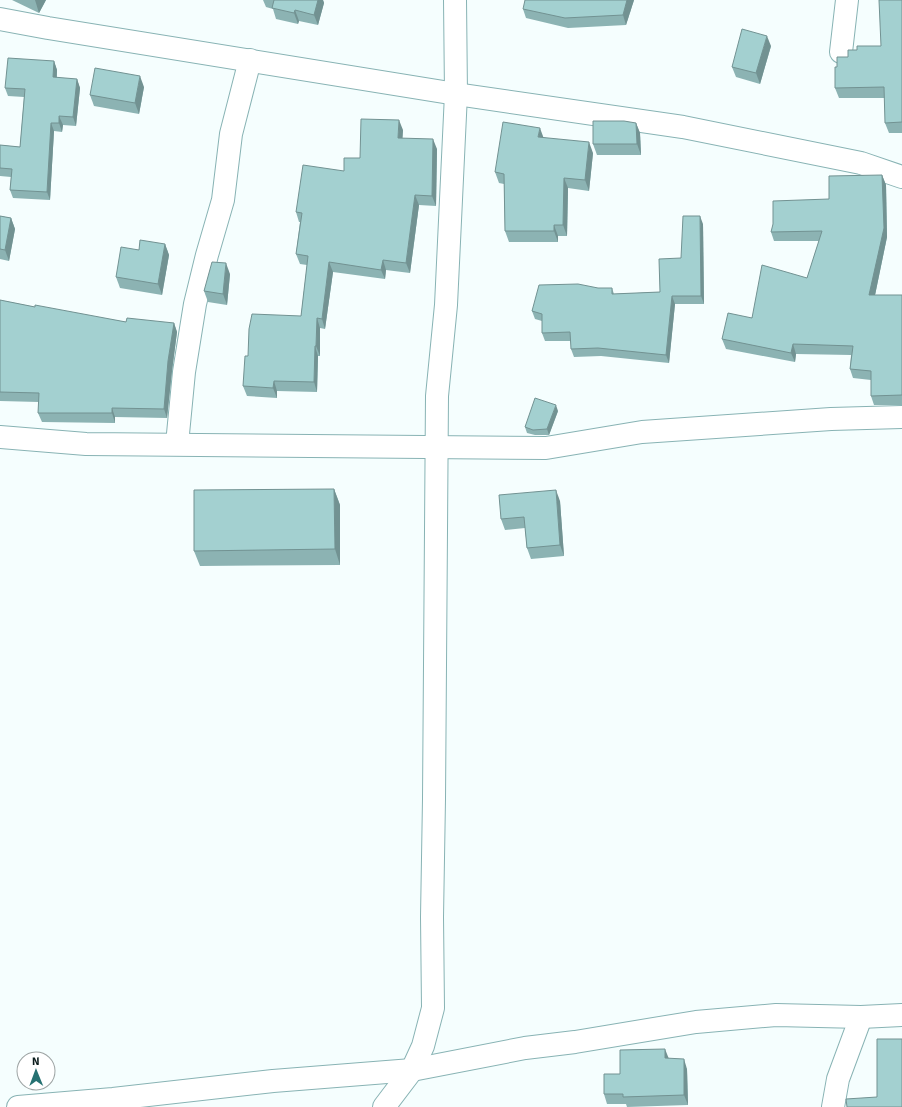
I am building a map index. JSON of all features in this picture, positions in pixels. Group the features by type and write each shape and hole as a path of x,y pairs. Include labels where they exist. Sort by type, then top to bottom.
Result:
{"street":[{"path":"384,1107 412,1070 423,1046 433,1008 432,917 437,396 446,305 456,94 455,0"},
{"path":"841,52 847,0"},
{"path":"0,19 456,94 683,127 861,162 902,177"},
{"path":"177,444 184,372 195,304 223,200 231,134 250,60"},
{"path":"0,437 86,444 546,448 642,432 823,420 902,417"},
{"path":"18,1107 113,1099 273,1081 412,1070 525,1048 575,1042 696,1022 776,1015 902,1015"},
{"path":"833,1107 838,1079 861,1016"}],"building":[{"path":"274,0 318,0 314,15 295,10 294,13 272,8"},
{"path":"525,0 627,0 623,15 565,18 523,9"},
{"path":"879,0 902,0 902,122 885,123 884,87 835,88 835,67 837,67 837,57 848,57 848,50 857,50 857,46 881,46"},
{"path":"742,29 767,36 756,73 732,67"},
{"path":"8,58 54,61 53,77 77,79 73,117 59,116 59,123 51,123 47,192 10,190 12,169 0,168 0,145 20,147 25,89 5,88"},
{"path":"95,68 140,76 135,103 90,95"},
{"path":"361,119 399,120 398,138 433,139 432,196 415,195 406,263 383,260 381,270 329,262 322,319 317,318 314,382 274,381 273,388 243,386 245,356 248,356 249,329 252,314 301,316 308,256 296,254 302,213 296,212 303,165 344,171 344,158 360,158"},
{"path":"593,121 624,121 636,123 637,144 593,144"},
{"path":"503,122 540,128 538,137 589,142 585,180 564,178 563,225 554,225 554,231 505,231 504,174 495,172"},
{"path":"882,175 884,228 869,295 902,295 902,395 871,396 871,371 850,369 853,346 793,344 791,353 722,339 728,313 752,318 762,265 807,278 822,231 771,232 773,224 773,201 829,199 829,176"},
{"path":"0,216 11,218 5,250 0,249"},
{"path":"683,216 700,216 701,296 672,296 666,355 598,348 571,349 570,332 542,333 542,314 532,311 539,285 578,284 598,288 612,288 612,294 660,292 659,259 681,258"},
{"path":"140,240 165,244 158,284 116,277 121,247 139,250"},
{"path":"212,262 226,263 223,294 204,291"},
{"path":"0,300 126,322 127,318 174,323 168,361 164,409 112,408 112,413 38,413 39,393 0,392"},
{"path":"535,398 556,405 547,429 533,430 525,427"},
{"path":"334,489 335,549 194,551 194,490"},
{"path":"556,490 560,545 527,548 524,517 501,519 499,495"},
{"path":"877,1039 902,1039 902,1107 847,1107 846,1099 877,1097"},
{"path":"665,1049 665,1058 684,1059 684,1095 623,1097 623,1094 604,1094 604,1074 620,1074 620,1050"}]}
